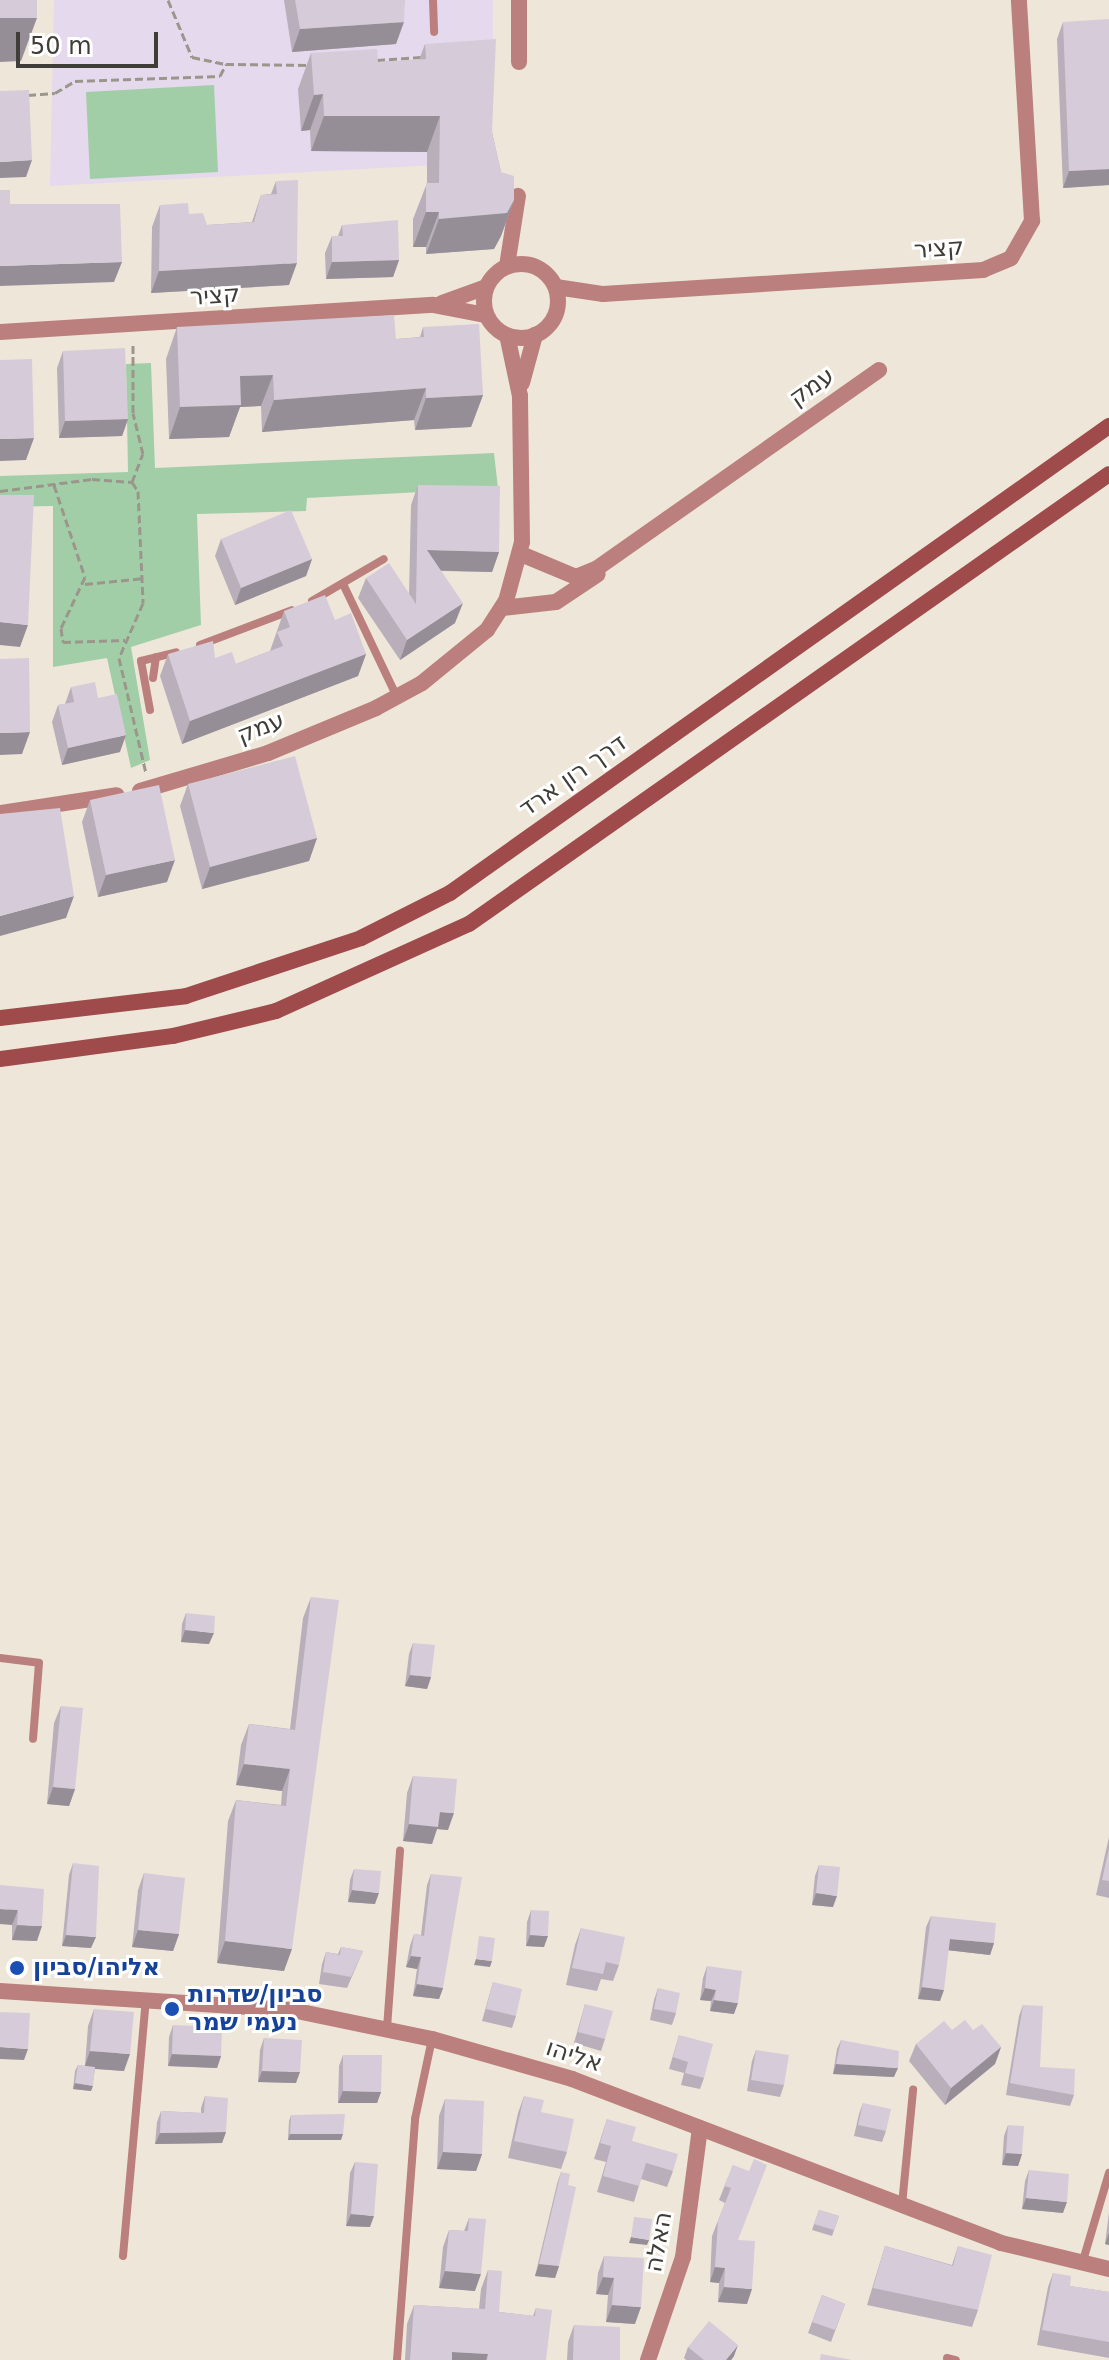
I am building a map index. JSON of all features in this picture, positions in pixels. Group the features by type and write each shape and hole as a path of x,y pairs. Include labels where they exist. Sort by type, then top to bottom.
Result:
{"main road":[{"name":"דרך רון ארד","path":"2,1017 186,996 361,938 450,893 1109,426"},
{"path":"0,1059 173,1036 276,1011 469,924 1109,474"},
{"path":"0,1067 25,1056"}],"street":[{"path":"519,0 519,62"},
{"name":"קציר","path":"556,287 603,294 983,270 1011,258 1032,221 1019,0"},
{"path":"516,204 535,266 556,287 556,315 535,335 507,335 486,315 486,287 507,266 516,204"},
{"path":"507,266 535,266"},
{"name":"קציר","path":"433,305 486,287"},
{"name":"קציר","path":"556,315 603,294"},
{"name":"קציר","path":"0,332 433,305 486,315"},
{"name":"עמק","path":"0,813 151,789 268,753 397,697 460,656 502,608 521,554 520,396 507,335"},
{"name":"עמק","path":"520,396 535,335"},
{"name":"עמק","path":"502,608 556,602 616,555 879,370"},
{"name":"עמק","path":"521,554 576,577 616,555"},
{"name":"אליהו","path":"0,1991 147,1997 292,2010 432,2039 572,2079 902,2206 1081,2265 1109,2269"},
{"name":"האלה","path":"648,2360 683,2257 700,2128"}],"lane":[{"path":"433,0 434,32"},
{"path":"150,710 141,661 344,586 384,559"},
{"path":"344,586 397,697"},
{"path":"153,678 156,657"},
{"path":"0,1658 39,1663 33,1739"},
{"path":"387,2028 400,1850"},
{"path":"123,2256 147,1997"},
{"path":"397,2360 415,2119 432,2039"},
{"path":"902,2206 913,2090"},
{"path":"1081,2265 1109,2173"}],"path":[{"path":"168,0 192,57 226,64 319,64"},
{"path":"365,61 427,57"},
{"path":"14,95 55,93 75,81 220,76 226,64"},
{"path":"134,325 133,413 143,454 132,482 145,578 143,603 125,640 120,676 151,789"},
{"path":"0,491 132,482"},
{"path":"54,485 84,560 85,584 61,628 63,642 125,640"},
{"path":"85,584 145,578"}],"shaded area":[{"path":"54,0 493,0 492,162 50,186"}],"green space":[{"path":"214,85 218,172 90,179 86,92"},
{"path":"151,363 155,468 494,453 498,488 307,498 306,511 197,514 201,625 131,647 150,760 131,768 107,658 53,667 53,506 0,507 0,476 128,472 126,364"}],"building":[{"path":"0,0 37,0 37,18 0,18"},
{"path":"295,0 405,0 404,22 300,29"},
{"path":"1109,19 1109,169 1069,171 1063,22"},
{"path":"496,39 492,132 501,172 514,176 514,200 507,213 439,219 439,212 426,212 426,183 439,183 440,116 324,116 323,94 314,95 311,53 377,49 378,62 426,59 425,44"},
{"path":"29,90 32,160 0,162 0,91"},
{"path":"298,180 297,263 159,271 160,205 188,203 189,214 203,213 207,225 254,222 261,195 277,194 276,181"},
{"path":"0,190 10,190 10,204 120,204 122,262 0,266"},
{"path":"398,220 399,260 332,262 332,236 343,236 342,225"},
{"path":"394,315 396,339 424,337 423,327 479,324 483,395 426,398 426,388 274,400 273,375 240,376 241,405 180,407 177,327"},
{"path":"125,348 128,419 65,421 63,351"},
{"path":"32,359 34,438 0,439 0,360"},
{"path":"418,485 500,486 499,552 427,550 463,603 407,640 366,578 389,563 416,604"},
{"path":"0,495 34,495 28,625 0,622"},
{"path":"291,510 312,559 241,588 221,539"},
{"path":"325,595 335,620 351,613 366,654 190,721 168,654 213,641 215,658 232,652 236,664 283,646 277,632 290,627 284,611"},
{"path":"29,658 30,732 0,733 0,659"},
{"path":"95,682 98,698 117,694 126,735 68,748 58,705 74,702 71,687"},
{"path":"295,756 317,838 210,867 188,784"},
{"path":"159,785 175,860 106,875 90,800"},
{"path":"60,808 74,896 0,916 0,814"},
{"path":"311,1597 339,1600 292,1949 225,1941 236,1800 286,1806 290,1769 244,1764 249,1724 295,1730"},
{"path":"186,1613 215,1616 214,1633 185,1630"},
{"path":"413,1643 435,1645 431,1677 410,1675"},
{"path":"61,1706 83,1708 75,1789 53,1787"},
{"path":"413,1776 457,1779 454,1813 440,1812 438,1827 409,1824"},
{"path":"1109,1848 1109,1881 1102,1880"},
{"path":"73,1863 99,1866 96,1937 66,1935"},
{"path":"819,1865 840,1867 837,1896 816,1893"},
{"path":"354,1869 381,1871 379,1893 352,1890"},
{"path":"144,1873 185,1878 179,1934 138,1930"},
{"path":"431,1874 462,1877 443,1988 417,1984 421,1957 411,1956 414,1934 424,1936"},
{"path":"0,1885 44,1889 42,1926 17,1925 18,1910 0,1909"},
{"path":"531,1910 549,1911 548,1936 530,1935"},
{"path":"931,1916 996,1923 994,1943 950,1939 944,1990 922,1987"},
{"path":"581,1928 625,1937 619,1965 606,1962 603,1974 572,1968"},
{"path":"479,1936 495,1938 492,1961 476,1959"},
{"path":"341,1947 363,1951 351,1977 323,1972 326,1952 340,1955"},
{"path":"707,1966 742,1971 738,2003 714,2000 716,1990 705,1988"},
{"path":"493,1982 522,1989 516,2016 486,2009"},
{"path":"658,1988 680,1993 676,2013 654,2009"},
{"path":"585,2004 613,2011 605,2039 578,2032"},
{"path":"1023,2005 1043,2006 1040,2067 1075,2069 1074,2095 1010,2083"},
{"path":"94,2009 134,2012 130,2054 90,2051"},
{"path":"0,2012 30,2013 28,2049 0,2047"},
{"path":"965,2020 973,2030 982,2024 1001,2047 951,2088 916,2044 944,2021 952,2030"},
{"path":"173,2025 222,2027 221,2056 172,2054"},
{"path":"679,2035 713,2044 704,2078 685,2073 688,2062 673,2057"},
{"path":"264,2038 302,2040 300,2072 262,2071"},
{"path":"841,2040 899,2051 898,2068 836,2064"},
{"path":"756,2050 789,2055 784,2085 751,2080"},
{"path":"343,2055 382,2055 381,2092 343,2091"},
{"path":"78,2065 95,2067 93,2086 75,2083"},
{"path":"205,2096 228,2098 226,2132 160,2133 161,2111 204,2113"},
{"path":"524,2096 544,2100 541,2112 574,2119 567,2152 514,2141"},
{"path":"445,2099 484,2101 482,2154 443,2152"},
{"path":"863,2103 891,2109 886,2131 858,2125"},
{"path":"345,2114 343,2134 290,2134 291,2115"},
{"path":"607,2119 636,2127 632,2141 678,2154 673,2171 646,2163 639,2186 603,2176 611,2146 600,2143"},
{"path":"1008,2125 1024,2126 1022,2154 1006,2153"},
{"path":"754,2159 767,2165 738,2240 755,2241 752,2289 724,2287 725,2268 715,2267 718,2221 731,2188 724,2186 733,2165 749,2171"},
{"path":"355,2162 378,2164 374,2216 351,2214"},
{"path":"1029,2170 1069,2174 1067,2202 1026,2198"},
{"path":"561,2172 570,2174 568,2185 576,2187 559,2266 539,2264"},
{"path":"819,2210 839,2216 834,2230 814,2224"},
{"path":"634,2217 652,2219 649,2240 631,2237"},
{"path":"469,2218 486,2219 481,2274 445,2271 449,2230 468,2231"},
{"path":"885,2246 953,2266 958,2246 992,2255 978,2310 873,2288"},
{"path":"604,2256 644,2258 641,2307 612,2305 614,2278 603,2277"},
{"path":"488,2270 502,2271 499,2312 535,2316 536,2308 552,2310 546,2360 487,2360 488,2354 452,2352 452,2360 410,2360 414,2305 485,2309"},
{"path":"1053,2273 1071,2276 1070,2286 1109,2292 1109,2342 1042,2330"},
{"path":"822,2295 845,2304 835,2330 812,2322"},
{"path":"709,2321 738,2345 726,2360 704,2360 688,2347"},
{"path":"574,2325 620,2327 620,2360 573,2360"},
{"path":"821,2354 852,2360 820,2360"}],"place":[{"name":"אליהו/סביון","path":"17,1968"},
{"name":"סביון/שדרות נעמי שמר","path":"172,2009"}]}
